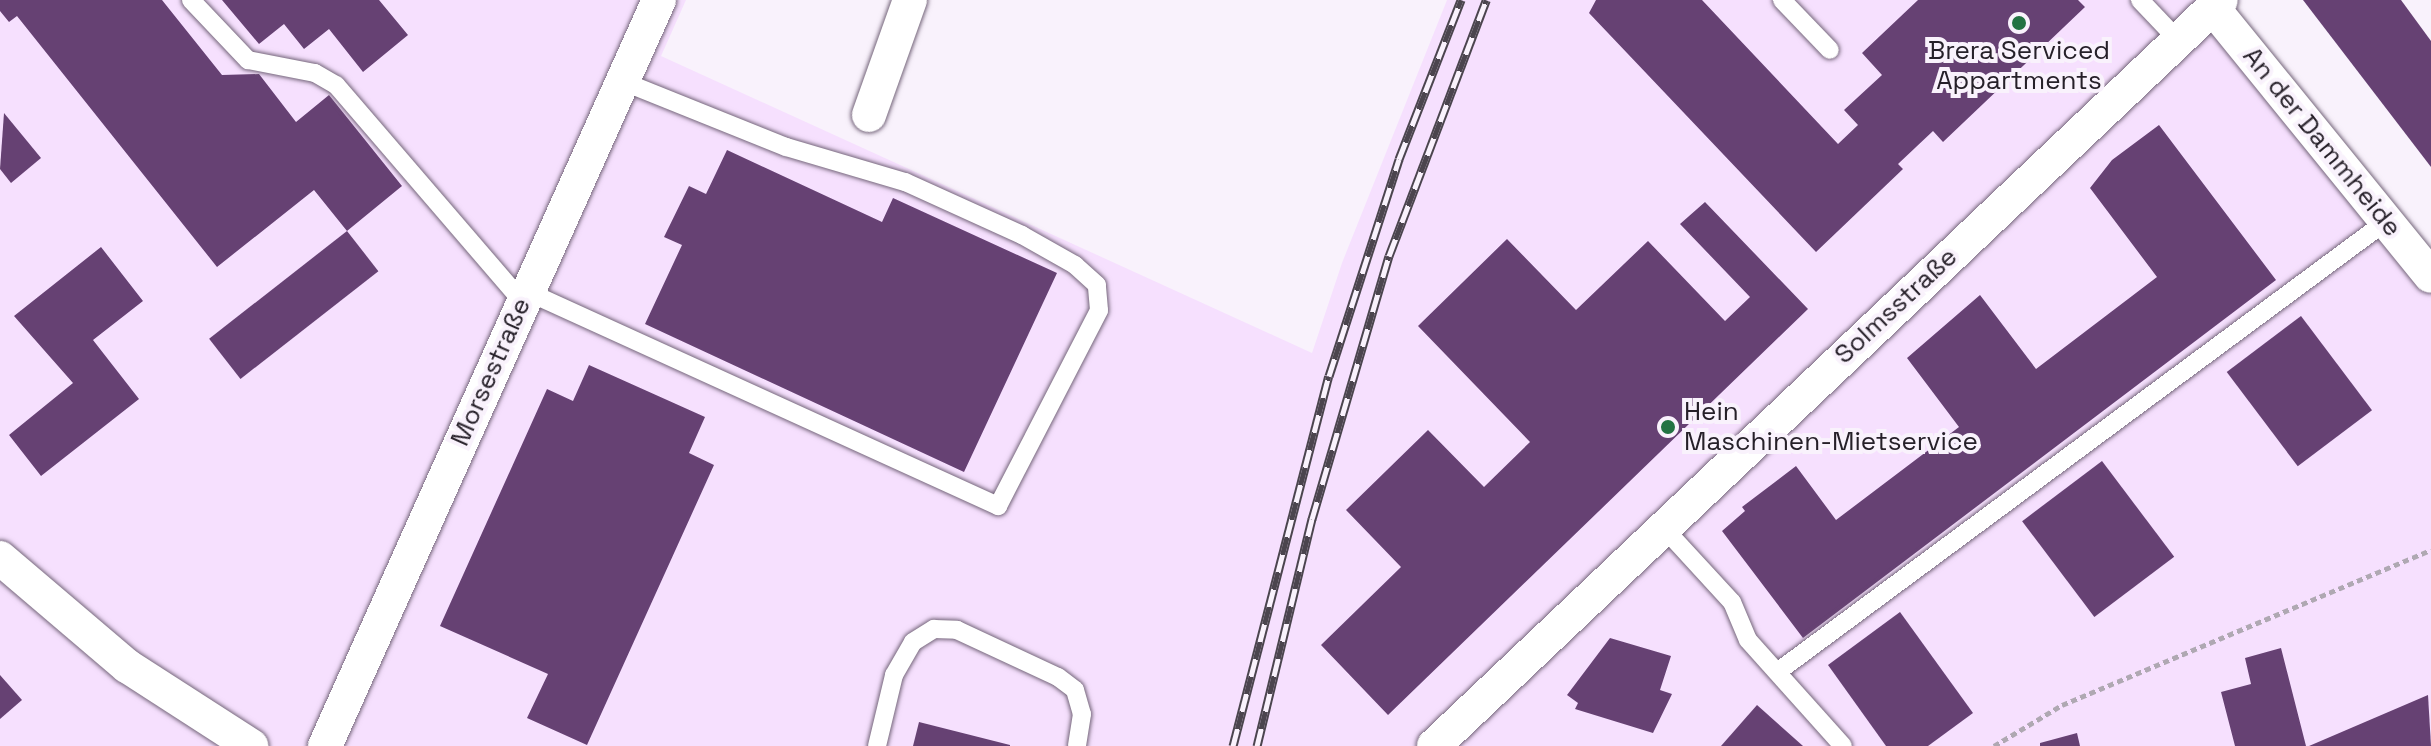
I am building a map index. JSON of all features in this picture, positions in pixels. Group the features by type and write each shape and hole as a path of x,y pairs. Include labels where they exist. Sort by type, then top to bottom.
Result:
{"street":[{"name":"Morsestraße","path":"325,746 659,0"},
{"path":"869,115 910,0"},
{"name":"Solmsstraße","path":"1434,746 1662,526 2217,4"},
{"name":"An der Dammheide","path":"2217,4 2431,276"},
{"path":"0,558 127,666 251,746"}],"lane":[{"path":"191,0 248,60 315,73 336,85 524,296 998,506 1099,310 1097,285 1075,265 1022,235 905,182 786,147 622,81"},
{"path":"1782,0 1830,50"},
{"path":"2140,0 2178,40"},
{"path":"1780,670 2388,220"},
{"path":"1662,526 1732,602 1748,640 1780,670 1843,746"},
{"path":"877,746 894,675 913,642 934,629 957,630 1058,677 1075,690 1082,714 1077,746"}],"path":[{"path":"1994,746 2062,705 2431,550"}],"shaded area":[{"path":"0,0 686,0 661,56 1312,353 1342,263 1447,0 2221,0 2431,276 2431,746 0,746"}],"building":[{"path":"0,0 162,0 222,75 259,74 296,122 329,95 402,186 347,231 314,190 217,267 17,16 9,22 0,11"},
{"path":"222,0 379,0 408,35 363,72 329,29 304,49 284,24 259,44"},
{"path":"1596,0 1702,0 1838,144 1858,125 1844,110 1882,75 1862,53 1918,0 2078,0 2085,7 1943,142 1933,131 1898,164 1903,169 1816,252 1589,13"},
{"path":"2303,0 2401,0 2431,41 2431,167"},
{"path":"4,113 41,158 11,183 0,169"},
{"path":"2159,125 2276,280 1803,638 1722,531 1745,511 1742,507 1796,466 1836,520 1959,427 1907,358 1980,295 2036,369 2157,277 2090,188 2112,160"},
{"path":"727,150 882,222 893,198 1057,273 964,472 645,324 682,245 664,237 689,186 706,194"},
{"path":"1705,202 1808,309 1388,715 1321,645 1401,567 1346,510 1428,430 1484,487 1530,442 1418,326 1507,239 1576,310 1648,241 1725,321 1750,297 1680,224"},
{"path":"347,231 378,271 240,379 209,339"},
{"path":"101,247 143,301 93,340 139,399 41,476 9,435 73,383 14,316"},
{"path":"2301,316 2372,410 2298,466 2227,372"},
{"path":"589,365 705,417 689,453 714,465 587,745 527,718 548,674 440,626 547,389 573,401"},
{"path":"2102,461 2174,557 2094,617 2022,521"},
{"path":"1900,612 1973,713 1928,746 1886,746 1828,665"},
{"path":"1610,638 1671,656 1660,690 1672,694 1653,733 1575,709 1578,703 1567,695"},
{"path":"2281,648 2306,746 2235,746 2221,692 2251,684 2245,658"},
{"path":"0,675 22,700 0,719"},
{"path":"2428,695 2431,746 2309,746"},
{"path":"1757,705 1803,746 1721,746"},
{"path":"919,722 1010,745 1010,746 913,746"},
{"path":"2077,733 2080,746 2040,746 2040,743"}],"railway":[{"path":"1233,746 1329,376 1399,159 1461,0"},
{"path":"1257,746 1312,519 1389,256 1486,0"}],"place":[{"name":"Brera Serviced Appartments","path":"2019,23"},
{"name":"Hein Maschinen-Mietservice","path":"1668,427"}]}
